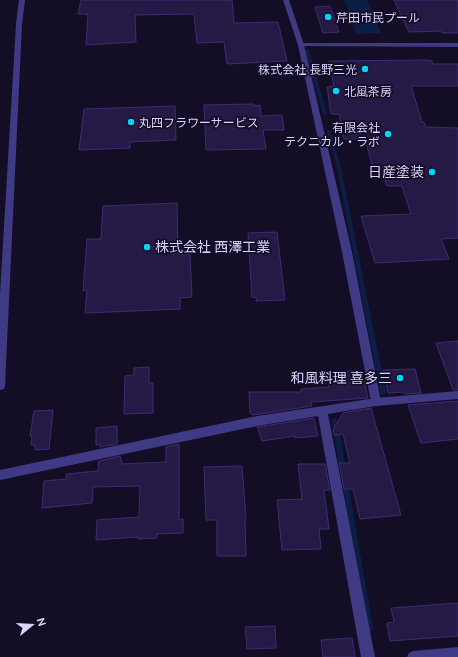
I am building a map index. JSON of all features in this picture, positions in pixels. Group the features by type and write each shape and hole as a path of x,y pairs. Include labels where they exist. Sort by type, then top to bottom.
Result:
{"street":[{"path":"0,386 19,24 22,0"},
{"path":"286,0 301,45 347,252 376,402"},
{"path":"301,45 458,45"},
{"path":"0,475 257,421 376,402 458,395"},
{"path":"322,410 368,657"}],"lane":[{"path":"413,657 458,653"}],"water":[{"path":"344,0 367,0 381,33 356,34"}],"building":[{"path":"81,0 232,0 234,23 278,22 287,61 227,64 224,42 197,43 194,14 135,15 136,42 86,45 88,14 78,14"},
{"path":"394,0 458,0 458,33 442,33 441,31 409,32"},
{"path":"330,6 339,32 323,33 315,7"},
{"path":"329,61 432,61 433,64 458,64 458,86 411,86 422,122 424,122 426,127 458,128 458,238 441,239 449,259 375,263 361,216 411,214 402,186 387,186 384,176 375,176 365,139 344,139 339,114 331,114 327,87 334,86"},
{"path":"254,104 254,106 260,105 261,116 282,115 284,130 263,130 266,149 206,150 204,105"},
{"path":"175,106 176,140 130,142 130,148 79,150 84,109"},
{"path":"177,203 178,254 190,254 192,297 180,298 180,309 85,313 87,290 83,291 87,239 101,239 103,206"},
{"path":"277,232 285,300 256,301 257,298 252,297 248,233"},
{"path":"458,341 458,390 453,390 436,343"},
{"path":"149,367 149,383 153,383 153,413 124,414 125,376 134,375 134,368"},
{"path":"415,369 421,393 388,393 383,370"},
{"path":"351,371 354,383 362,383 364,380 368,398 311,402 312,406 253,415 250,413 249,392 301,392 301,389 329,387 326,372"},
{"path":"458,401 458,439 421,443 408,405"},
{"path":"371,408 401,515 360,519 353,489 344,489 339,463 350,463 343,434 334,435 333,430 343,413"},
{"path":"53,410 49,449 35,450 35,445 31,445 32,436 30,436 34,411"},
{"path":"314,418 318,436 295,438 295,436 262,441 257,427"},
{"path":"117,426 117,444 100,447 100,444 96,445 96,428"},
{"path":"179,444 179,520 183,519 183,533 157,534 157,538 138,539 138,537 96,540 97,520 139,517 140,486 93,487 92,503 42,508 44,481 67,479 66,474 98,471 99,461 120,456 122,464 166,462 166,447"},
{"path":"298,464 325,464 330,490 324,490 329,529 319,529 321,549 282,550 277,500 302,499"},
{"path":"242,466 246,518 246,556 217,556 217,520 206,520 204,467"},
{"path":"458,603 458,636 390,641 387,623 394,622 391,608"},
{"path":"275,626 276,648 247,649 245,627"},
{"path":"352,638 355,657 323,657 321,640"}],"waterway":[{"path":"307,50 325,114"},
{"path":"329,131 339,168 383,392"},
{"path":"335,421 343,470"},
{"path":"345,483 369,627"}],"place":[{"name":"芹田市民プール","path":"328,17"},
{"name":"株式会社 長野三光","path":"365,69"},
{"name":"北風茶房","path":"336,91"},
{"name":"丸四フラワーサービス","path":"131,122"},
{"name":"有限会社 テクニカル・ラボ","path":"388,134"},
{"name":"日産塗装","path":"432,172"},
{"name":"株式会社 西澤工業","path":"147,247"},
{"name":"和風料理 喜多三","path":"400,378"}]}
